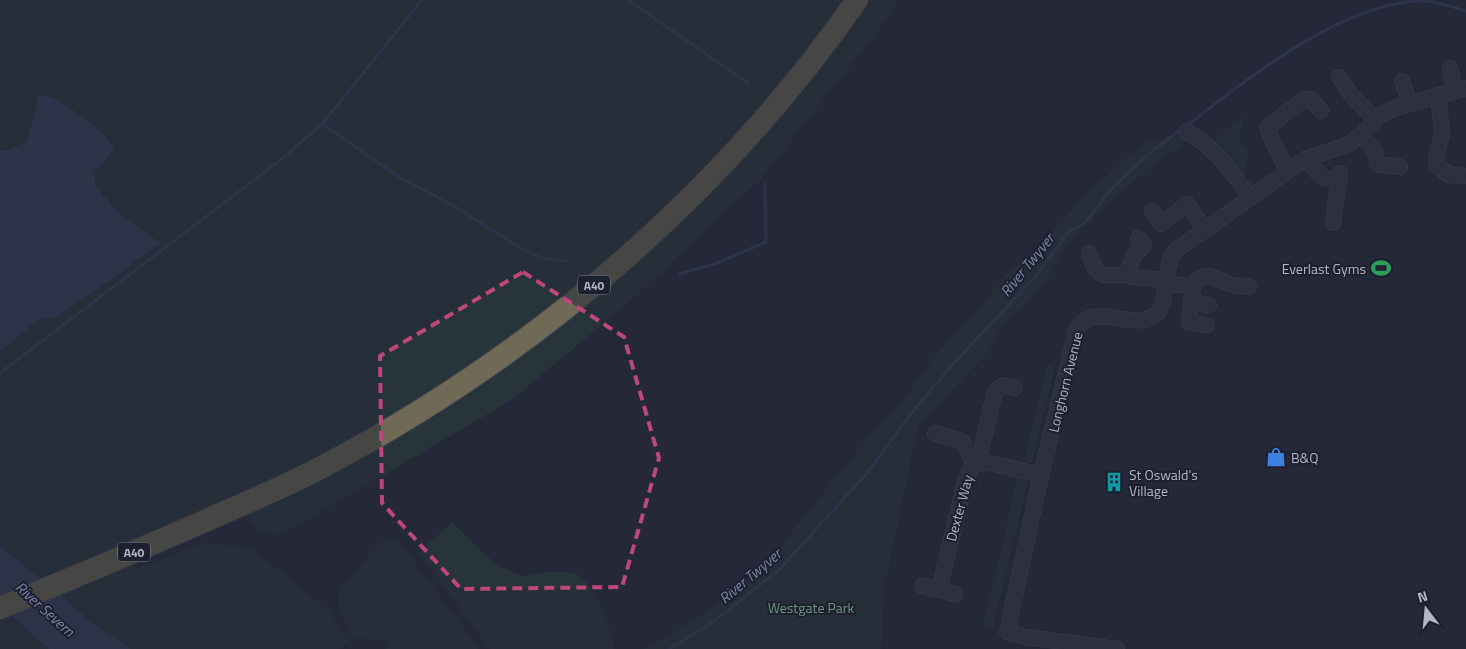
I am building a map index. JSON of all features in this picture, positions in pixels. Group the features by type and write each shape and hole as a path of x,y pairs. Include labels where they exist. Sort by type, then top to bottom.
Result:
{"highway":[{"name":"A40","path":"0,608 267,494 323,467 397,425 463,384 580,298 710,178 769,113 829,40 857,0"}],"street":[{"path":"1450,68 1460,89"},
{"path":"1339,77 1352,96 1376,120"},
{"path":"1402,81 1410,103"},
{"name":"Longhorn Avenue","path":"1117,649 1025,637 1007,632 1041,475 1077,328 1082,321 1095,316 1144,320 1154,316 1161,309 1170,257 1205,230 1305,159 1347,145 1392,109 1460,89"},
{"path":"1438,95 1442,134 1436,158 1437,165 1449,175 1466,176"},
{"path":"1288,170 1277,154 1277,145 1268,131 1268,127 1304,98 1312,100 1321,111"},
{"path":"1186,131 1205,143 1219,157 1250,198"},
{"path":"1361,135 1375,151 1377,164 1400,167"},
{"path":"1305,159 1322,177 1339,177 1333,223"},
{"path":"1152,211 1161,224 1187,204 1205,230"},
{"path":"1127,275 1134,255 1144,245 1138,238"},
{"path":"1089,253 1094,267 1103,275 1127,275 1134,278 1192,286"},
{"path":"1208,325 1189,323 1192,286 1196,280 1204,277 1219,278 1231,285 1249,287"},
{"path":"1192,302 1209,305"},
{"path":"976,464 995,392 1004,385 1015,388"},
{"path":"935,433 962,441 976,464"},
{"name":"Dexter Way","path":"938,590 966,478 976,464 986,462 1041,475"},
{"path":"922,586 955,594"}],"highlighted area":[{"path":"523,272 624,337 659,458 622,587 461,589 382,503 380,356"}],"green space":[{"path":"0,0 899,0 888,18 761,179 625,306 510,401 281,535 258,531 239,509 199,534 151,559 146,557 131,562 135,568 142,567 205,542 244,547 257,552 328,610 349,642 342,645 341,649 131,649 95,625 0,546 0,352 38,320 55,318 108,282 159,243 122,216 95,186 95,171 107,159 39,94 27,142 0,151"},
{"path":"1243,114 1240,141 1248,152 1245,175 1240,178 1210,145"},
{"name":"Westgate Park","path":"1182,136 1186,142 1143,173 1077,234 1063,250 1051,273 1027,305 1002,325 989,352 922,420 916,436 883,594 881,649 644,649 700,616 730,595 770,559 874,430 897,409 934,357 979,308 1010,270 1039,247 1081,200 1129,155 1147,142"},
{"path":"1057,359 1032,463 1018,460 1025,456 1047,364"},
{"path":"1011,474 1029,477 993,629 982,627 1017,481"},
{"path":"452,522 491,560 510,571 524,576 544,572 568,572 582,578 596,595 610,630 615,649 490,649 419,553"},
{"path":"392,537 399,541 479,649 385,649 387,639 384,641 361,638 355,640 339,607 338,593 340,587 382,541"},
{"path":"7,613 49,649 0,649 0,616"}],"water":[{"path":"39,94 59,102 80,115 108,139 114,147 107,159 95,171 95,186 122,216 160,243 108,282 55,318 38,320 0,352 0,151 27,142"},
{"name":"River Severn","path":"0,546 95,625 131,649 49,649 0,606"}],"waterway":[{"path":"322,124 422,0"},
{"path":"628,0 748,83"},
{"name":"River Twyver","path":"1186,126 1267,66 1298,46 1330,28 1362,14 1394,4 1425,1 1466,11"},
{"path":"0,373 283,158 322,124 401,178 454,206 522,249 542,258 568,261"},
{"name":"River Twyver","path":"669,649 710,624 779,570 868,472 909,416 953,364 1036,276 1069,231 1084,224 1112,188 1150,153 1181,129"},
{"path":"680,274 717,263 766,242 765,184"}],"place":[{"name":"Everlast Gyms","path":"1381,268"},
{"name":"B&Q","path":"1276,457"},
{"name":"St Oswald's Village","path":"1114,482"}]}
